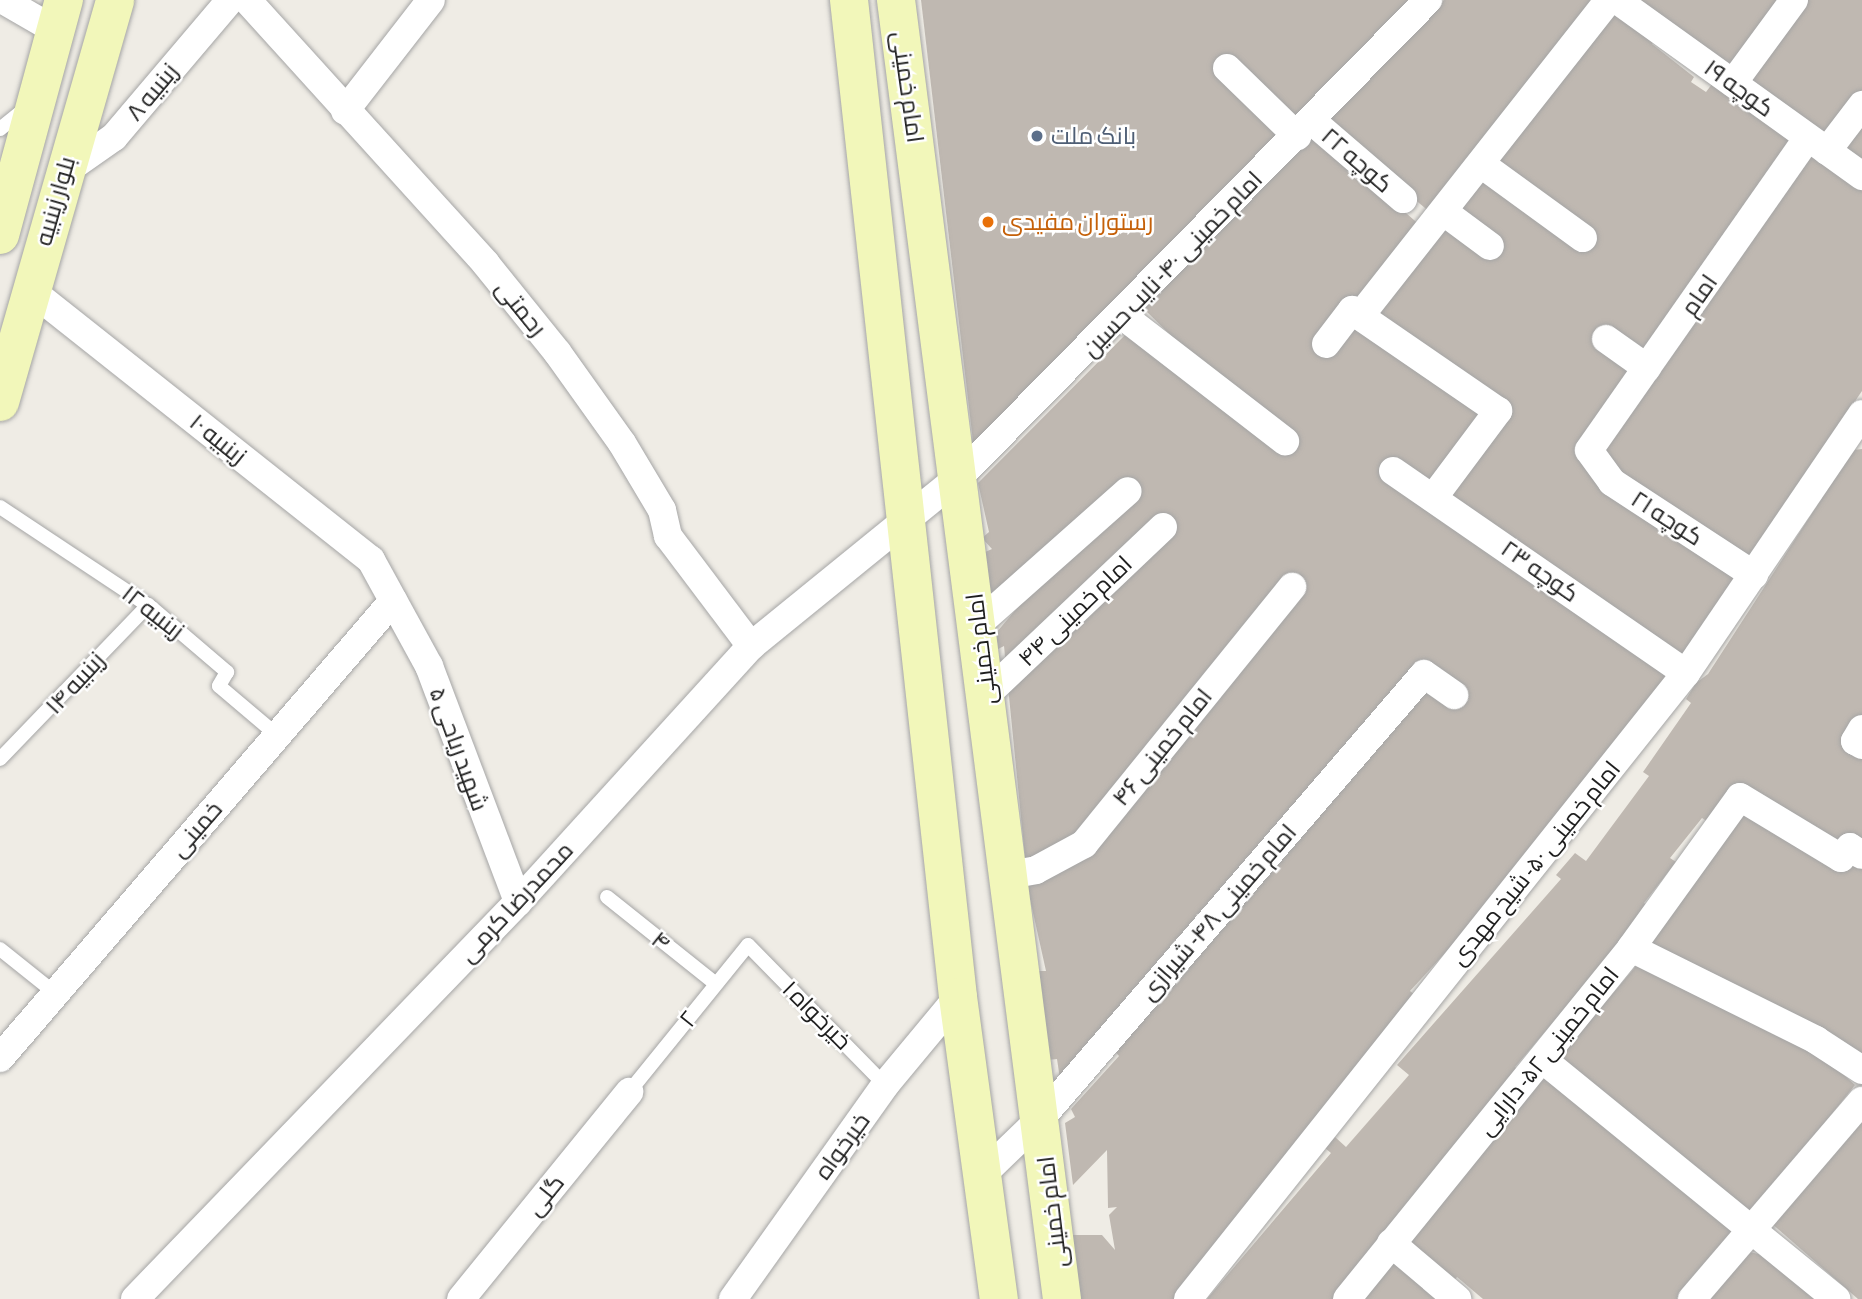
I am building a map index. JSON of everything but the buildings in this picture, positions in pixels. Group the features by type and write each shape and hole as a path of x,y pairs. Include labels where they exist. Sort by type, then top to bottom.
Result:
{"main road":[{"name":"بلوار زینبیه","path":"0,402 29,289 115,0"},
{"name":"امام خمینی","path":"849,0 908,519 958,997 999,1299"},
{"name":"امام خمینی","path":"896,0 960,477 1062,1299"},
{"name":"بلوار زینبیه","path":"0,235 59,15"}],"street":[{"path":"3,0 59,15"},
{"name":"زینبیه ۸","path":"64,172 114,137 230,0"},
{"name":"رحمتی","path":"247,0 486,264 557,352 622,443 662,510 668,536 751,646"},
{"path":"345,111 431,0"},
{"path":"1360,316 1609,0"},
{"name":"کوچه ۱۹","path":"1617,0 1862,176"},
{"path":"1733,83 1794,0"},
{"name":"امام خمینی ۴۰- نایب حسین","path":"908,519 960,477 1123,316 1305,128 1422,2"},
{"path":"1227,68 1305,128"},
{"name":"امام","path":"1589,450 1647,368 1817,145 1862,105"},
{"name":"کوچه ۲۲","path":"1305,128 1403,199"},
{"path":"1481,164 1583,237"},
{"path":"1444,212 1490,246"},
{"name":"زینبیه ۱۰","path":"29,289 371,560 393,601"},
{"path":"1326,344 1352,310 1498,411 1433,498"},
{"path":"1123,316 1285,441"},
{"path":"1605,339 1647,368"},
{"name":"امام خمینی ۵۰- شیخ مهدی","path":"1188,1299 1686,673 1862,414"},
{"name":"کوچه ۲۱","path":"1589,450 1612,482 1754,575"},
{"name":"کوچه ۲۳","path":"1393,471 1686,673"},
{"path":"978,624 1128,491"},
{"name":"محمدرضا کرمی","path":"135,1299 518,902 751,646 908,519"},
{"name":"امام خمینی ۴۴","path":"986,695 1163,527"},
{"name":"امام خمینی ۴۶","path":"1009,875 1036,870 1084,844 1292,587"},
{"name":"خمینی","path":"0,1058 393,601"},
{"name":"۵ شهید ریاحی","path":"393,601 429,666 518,902"},
{"name":"امام خمینی ۴۸- شیرازی","path":"983,1174 1041,1118 1424,674 1454,695"},
{"path":"1862,729 1854,741 1862,745"},
{"name":"امام خمینی ۵۲- دارایی","path":"1347,1299 1632,948 1740,797 1841,858 1850,847 1862,855"},
{"path":"1632,948 1816,1040 1862,1070"},
{"name":"خیرخواه","path":"733,1299 886,1085 958,997"},
{"path":"1542,1059 1836,1299"},
{"name":"گلی","path":"461,1299 629,1092"},
{"path":"1692,1299 1750,1228 1862,1101"},
{"path":"1391,1243 1457,1299"}],"lane":[{"path":"0,130 37,99"},
{"name":"زینبیه ۱۲","path":"0,506 148,605 227,672 219,686 277,735"},
{"name":"زینبیه ۱۴","path":"0,759 148,605"},
{"name":"۴","path":"607,897 716,985"},
{"name":"۲","path":"629,1092 748,946"},
{"name":"خیرخواه ۱","path":"748,946 886,1085"},
{"path":"0,949 55,993"}],"place":[{"name":"بانک ملت","path":"1037,136"},
{"name":"رستوران مفیدی","path":"988,222"}]}
